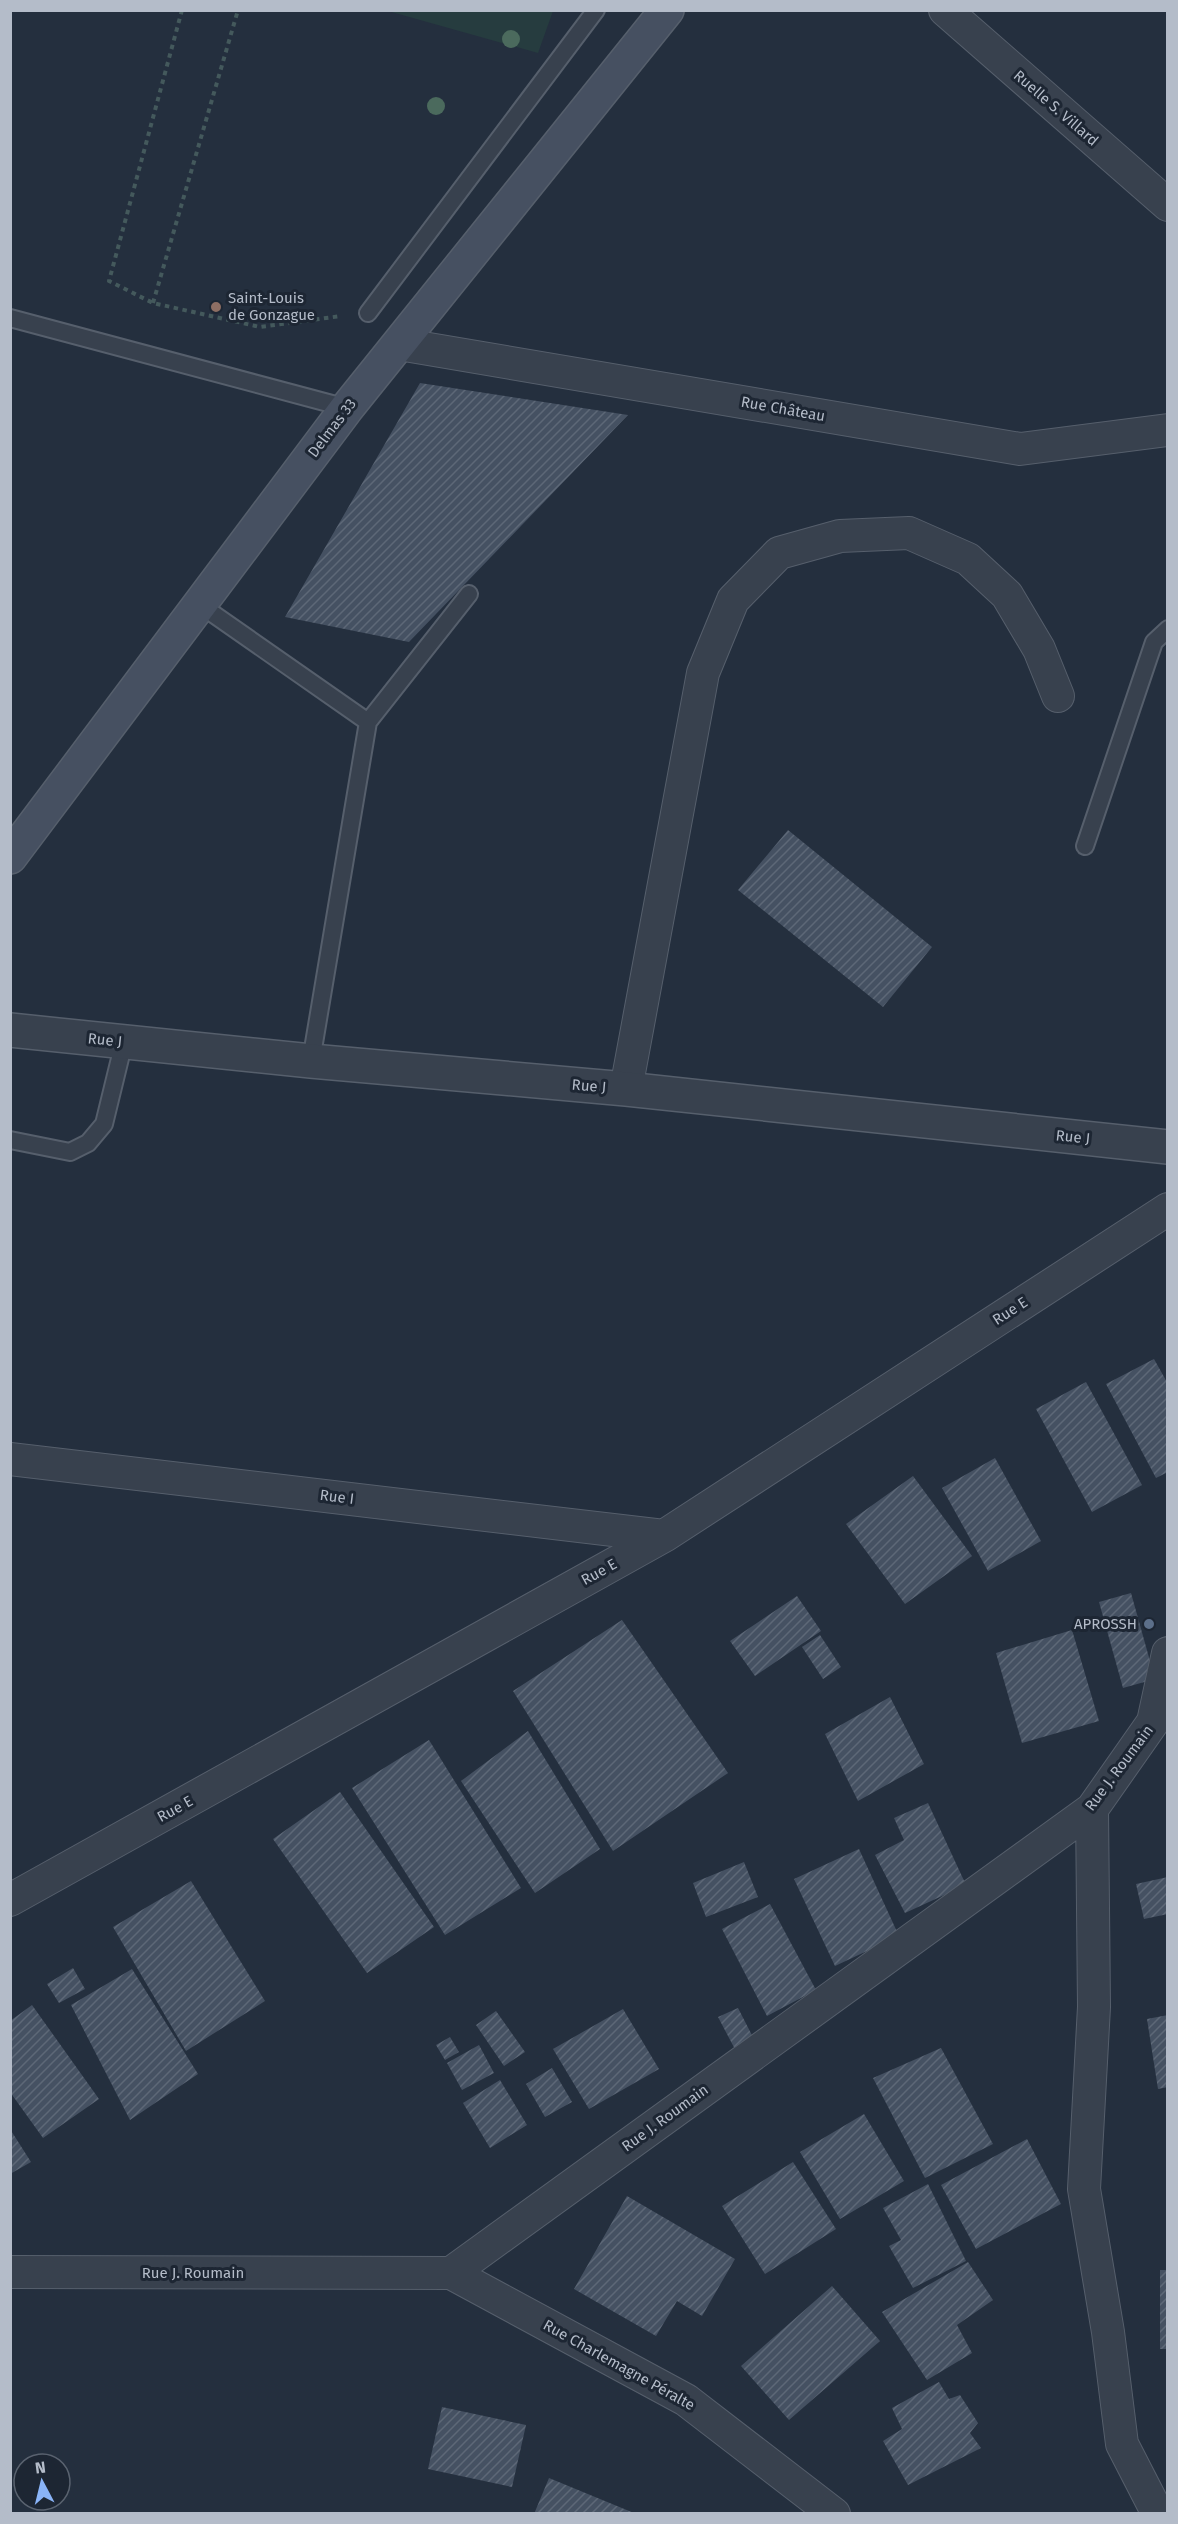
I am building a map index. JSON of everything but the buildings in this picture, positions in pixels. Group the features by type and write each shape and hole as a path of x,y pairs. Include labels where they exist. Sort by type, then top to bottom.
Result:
{"main road":[{"name":"Delmas 33","path":"10,857 347,408 667,10"}],"street":[{"name":"Ruelle S. Villard","path":"945,10 1167,205"},
{"name":"Rue Château","path":"399,344 1020,448 1167,430"},
{"path":"626,1089 703,673 733,600 779,553 840,536 909,533 968,559 1007,595 1039,649 1058,696"},
{"name":"Rue J","path":"10,1030 311,1061 626,1089 1167,1147"},
{"name":"Rue E","path":"10,1900 664,1536 1167,1209"},
{"name":"Rue I","path":"10,1459 664,1536"},
{"name":"Rue J. Roumain","path":"10,2272 452,2273 1092,1809 1153,1722 1167,1653"},
{"path":"1092,1809 1094,2007 1084,2189 1108,2332 1122,2444 1158,2514"},
{"name":"Rue Charlemagne Péralte","path":"452,2273 686,2400 834,2514"}],"lane":[{"path":"368,313 596,10"},
{"path":"10,318 347,408"},
{"path":"311,1061 368,722 469,594"},
{"path":"199,604 368,722"},
{"path":"1085,846 1154,642 1167,629"},
{"path":"10,1140 70,1152 88,1143 104,1124 124,1042"}],"path":[{"path":"182,10 108,281 153,303 260,327 368,313"},
{"path":"153,303 238,10"}],"green space":[{"path":"388,11 553,11 538,53"}],"place":[{"name":"Saint-Louis de Gonzague","path":"216,307"},
{"name":"APROSSH","path":"1149,1624"}]}
